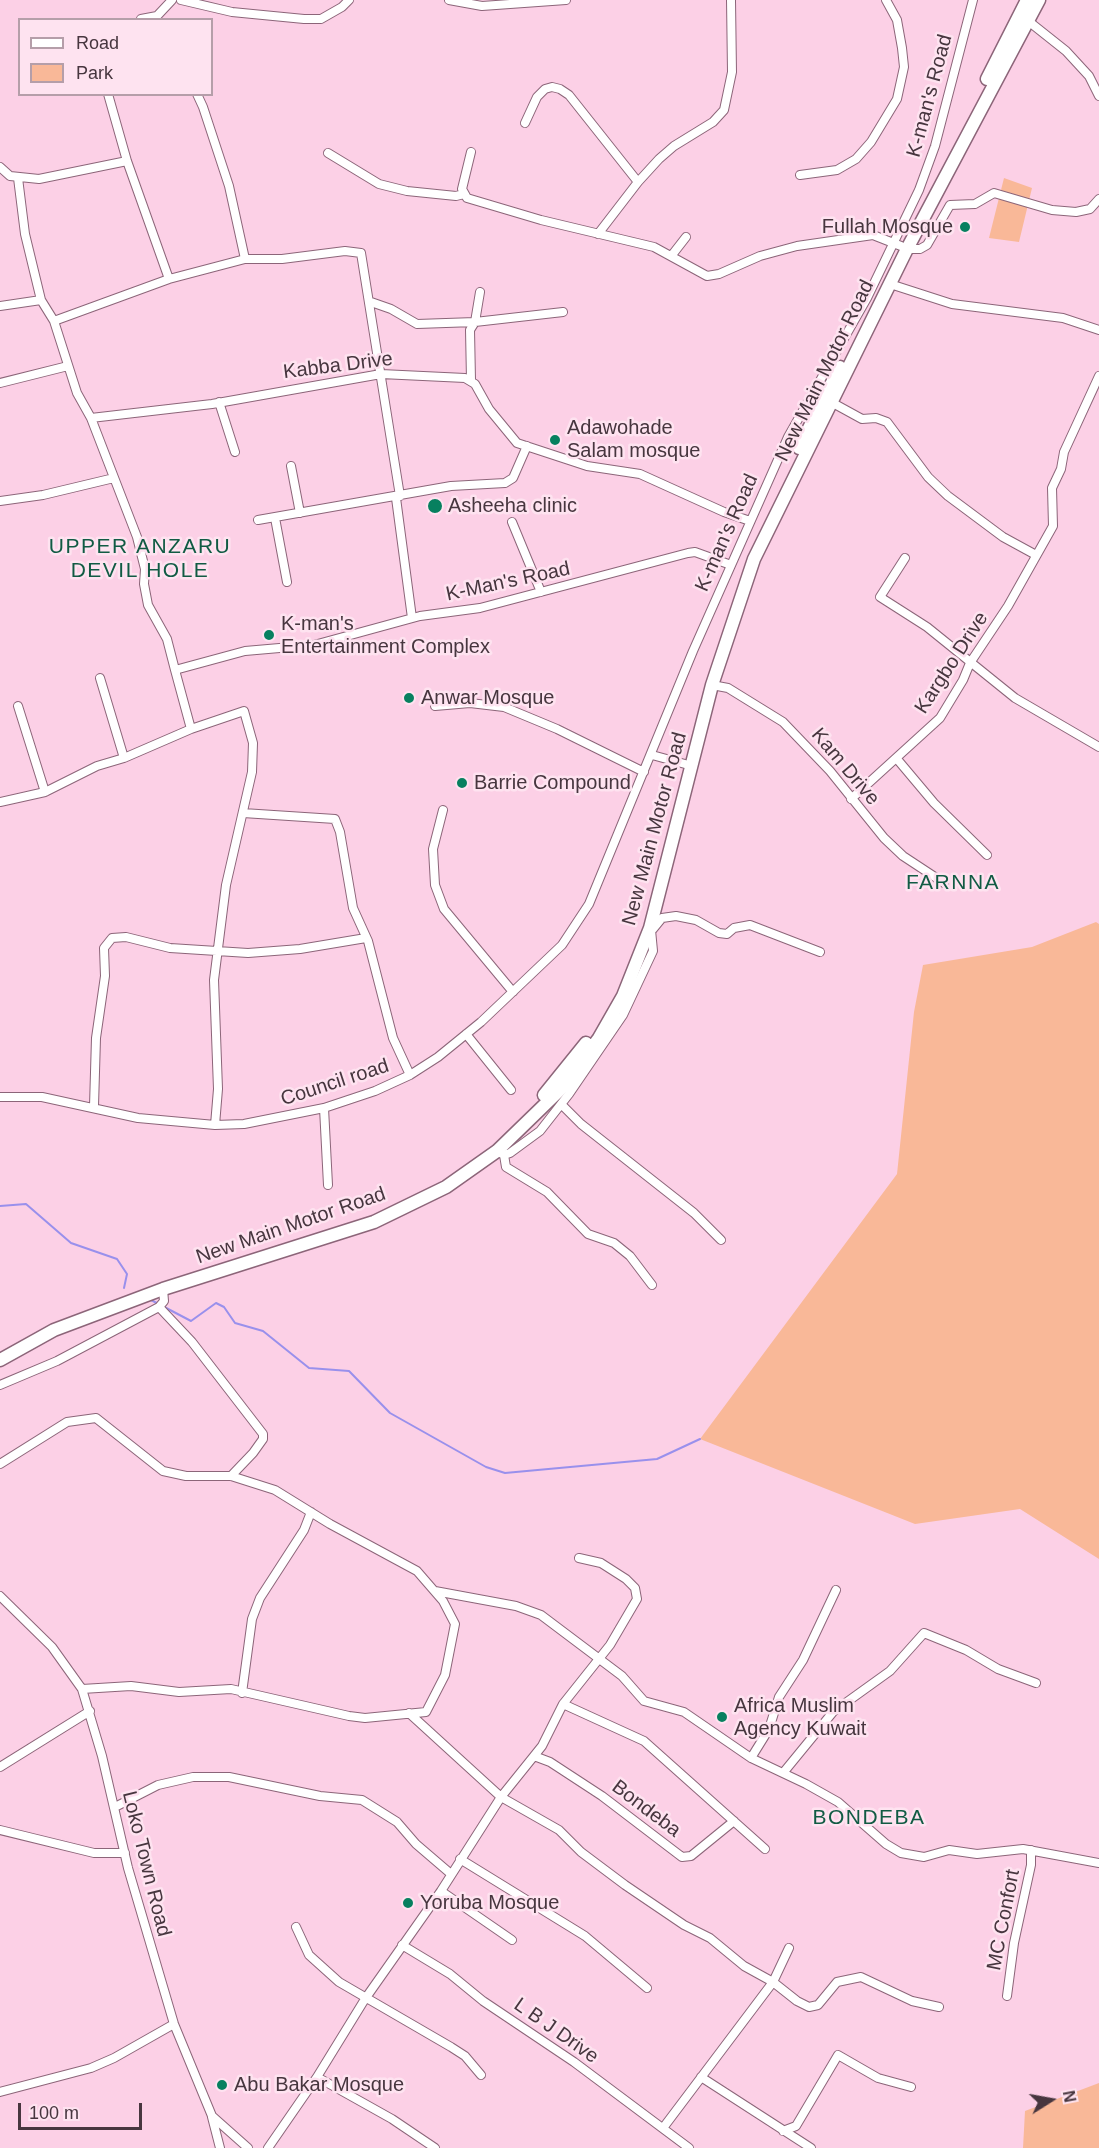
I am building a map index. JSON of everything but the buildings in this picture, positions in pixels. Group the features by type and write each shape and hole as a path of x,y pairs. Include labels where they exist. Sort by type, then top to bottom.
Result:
{"highway":[{"name":"New Main Motor Road","path":"0,1360 54,1330 164,1289 289,1252 374,1222 446,1187 500,1153 563,1087 599,1038 623,996 651,929 712,685 754,559 823,396 890,284 900,246 1027,0"},
{"name":"New Main Motor Road","path":"0,1352 52,1323 140,1290 287,1245 368,1216 442,1181 491,1146 556,1083 592,1034 616,993 644,925 719,632 743,567 857,324 1039,0"}],"street":[{"path":"149,18 157,16 172,0"},
{"path":"181,0 232,12 312,19 331,14 350,0"},
{"path":"449,0 482,6 566,0"},
{"path":"597,234 638,182 674,146 713,122 724,111 732,72 731,0"},
{"path":"800,175 837,170 856,159 871,142 897,99 904,67 897,20 886,0"},
{"name":"K-man's Road","path":"900,246 929,167 973,0"},
{"path":"1027,20 1066,51 1089,76 1099,96"},
{"path":"525,123 537,97 544,89 552,87 560,89 569,95 638,182"},
{"path":"109,96 127,161 169,279"},
{"path":"198,96 204,107 229,186 245,259"},
{"path":"471,152 462,189 464,194 473,201 654,247 707,276 713,276 760,256 798,246 873,235 881,236 900,246 920,249 927,245 950,205 975,204 994,194 1052,210 1076,212 1090,209 1099,199"},
{"path":"328,153 379,183 407,191 456,196 464,194"},
{"path":"0,167 4,174 18,178 39,179 127,161"},
{"path":"18,178 25,234 41,300 54,321 77,393 91,418 137,537 146,569 144,584 148,605 167,639 191,729"},
{"path":"672,255 686,237"},
{"path":"54,321 169,279 245,259 282,259 345,251 361,253 371,302 412,618"},
{"path":"890,284 952,304 1064,318 1099,330"},
{"path":"480,292 475,322 470,330 471,380 511,437 527,446 587,466 640,474 724,512 750,521"},
{"path":"0,306 41,300"},
{"path":"371,302 391,309 417,324 475,322 563,312"},
{"path":"0,383 68,366"},
{"name":"Kabba Drive","path":"91,418 219,402 381,374 429,375 471,380"},
{"name":"Kargbo Drive","path":"851,799 940,718 963,680 970,663 1008,606 1053,526 1052,488 1061,470 1064,452 1099,376"},
{"path":"823,396 862,419 876,418 887,422 920,468 948,496 1004,537 1036,555"},
{"name":"K-man's Road","path":"626,817 693,651 788,437 823,396"},
{"path":"219,402 235,452"},
{"path":"258,520 451,486 510,481 527,446"},
{"path":"291,466 300,513"},
{"path":"0,501 43,495 114,478"},
{"path":"275,518 287,582"},
{"path":"513,522 541,592"},
{"name":"K-Man's Road","path":"175,670 245,651 338,640 412,618 480,608 695,552 731,565"},
{"path":"905,558 880,597 927,627 970,663 1041,714 1099,747"},
{"path":"100,678 124,758"},
{"name":"Kam Drive","path":"712,685 728,688 783,722 830,771 891,845 944,883"},
{"path":"435,706 470,703 504,707 557,729 644,772"},
{"path":"18,706 45,792"},
{"path":"0,802 45,792 97,766 124,758 191,729 244,711 253,743 252,772 226,885 214,980 218,1089 215,1125"},
{"path":"652,755 686,764"},
{"path":"897,759 933,803 987,855"},
{"path":"443,810 433,849 435,885 444,909 513,992"},
{"path":"243,813 335,819 340,832 353,908 366,938 393,1038 410,1076"},
{"name":"Council road","path":"0,1097 42,1097 94,1106 138,1118 215,1125 244,1124 324,1108 375,1091 410,1076 466,1034 562,945 590,904 626,817"},
{"path":"652,1285 630,1256 614,1243 588,1234 547,1192 506,1167 500,1153 540,1131 623,1015 653,951 651,929 662,918 676,916 696,920 709,928 727,934 734,928 750,925 820,952"},
{"path":"94,1106 96,1038 105,976 104,948 107,941 112,938 126,937 170,948 248,953 300,950 366,938"},
{"path":"466,1034 511,1090"},
{"path":"561,1104 581,1124 694,1213 721,1240"},
{"path":"324,1108 328,1185"},
{"path":"0,1385 57,1361 159,1307 164,1300 164,1289"},
{"path":"159,1307 192,1342 263,1434 263,1439 253,1453 231,1476"},
{"path":"0,1464 67,1422 93,1418 163,1471 186,1476 231,1476 275,1490 417,1571 435,1591 455,1624 445,1675 426,1712 365,1718 242,1694 231,1689 179,1692 131,1686 82,1689"},
{"path":"242,1694 252,1619 260,1598 304,1530 312,1512"},
{"path":"268,2148 317,2077 365,1999 441,1891 501,1797 534,1756 563,1704 582,1678 600,1659 637,1599 638,1593 626,1579 609,1568 579,1558"},
{"path":"750,1758 769,1729 779,1697 803,1660 836,1590"},
{"path":"435,1591 531,1611 552,1621 628,1682 647,1703 684,1712 750,1758 845,1807 886,1844 907,1855 928,1857 949,1850 977,1854 1031,1850 1099,1863"},
{"name":"Loko Town Road","path":"0,1596 52,1647 82,1689 90,1711 150,1947 174,2024 212,2116 248,2148"},
{"path":"783,1773 833,1712 890,1671 924,1633 966,1650 998,1669 1036,1683"},
{"path":"563,1704 644,1741 765,1849"},
{"path":"0,1767 90,1711"},
{"path":"409,1713 501,1797 559,1830 581,1852 625,1885 684,1925 720,1945 744,1966 773,1982 797,2001 810,2007 818,2005 837,1982 861,1977 912,2001 939,2007"},
{"name":"Bondeba","path":"534,1756 550,1762 602,1796 682,1857 691,1856 734,1821"},
{"path":"115,1807 158,1785 193,1777 229,1778 320,1796 362,1800 397,1822 416,1844 451,1874"},
{"path":"0,1830 94,1853 125,1853"},
{"name":"MC Confort","path":"1008,1996 1014,1943 1030,1875 1031,1850"},
{"path":"460,1859 585,1936 647,1988"},
{"path":"441,1891 512,1940"},
{"path":"296,1927 306,1951 315,1962 365,1999 465,2056 481,2075"},
{"name":"L B J Drive","path":"402,1945 450,1974 483,2001 574,2062 689,2148"},
{"path":"663,2128 773,1982 789,1948"},
{"path":"0,2091 91,2067 114,2058 174,2024"},
{"path":"783,2131 796,2126 838,2055 878,2078 911,2087"},
{"path":"317,2077 392,2119 435,2148"},
{"path":"701,2077 811,2148"},
{"path":"212,2116 220,2148"}],"green space":[{"path":"1004,178 1032,188 1019,242 989,238"},
{"path":"1096,922 1099,924 1099,1559 1020,1509 915,1524 700,1439 897,1174 914,1012 923,965 1032,947"},
{"path":"1099,2083 1099,2148 1023,2148 1025,2111"}],"waterway":[{"path":"0,1206 26,1204 71,1243 117,1259 127,1274 124,1288"},
{"path":"151,1300 191,1321 216,1303 224,1307 235,1323 263,1331 309,1368 349,1371 390,1413 486,1467 505,1473 657,1459 700,1439"}],"place":[{"name":"Fullah Mosque","path":"965,227"},
{"name":"Adawohade Salam mosque","path":"555,440"},
{"name":"Asheeha clinic","path":"435,506"},
{"name":"K-man's Entertainment Complex","path":"269,635"},
{"name":"Anwar Mosque","path":"409,698"},
{"name":"Barrie Compound","path":"462,783"},
{"name":"Africa Muslim Agency Kuwait","path":"722,1717"},
{"name":"Yoruba Mosque","path":"408,1903"},
{"name":"Abu Bakar Mosque","path":"222,2085"}],"district":[{"name":"UPPER ANZARU DEVIL HOLE","path":"140,559"},
{"name":"FARNNA","path":"953,883"},
{"name":"BONDEBA","path":"869,1818"}]}
